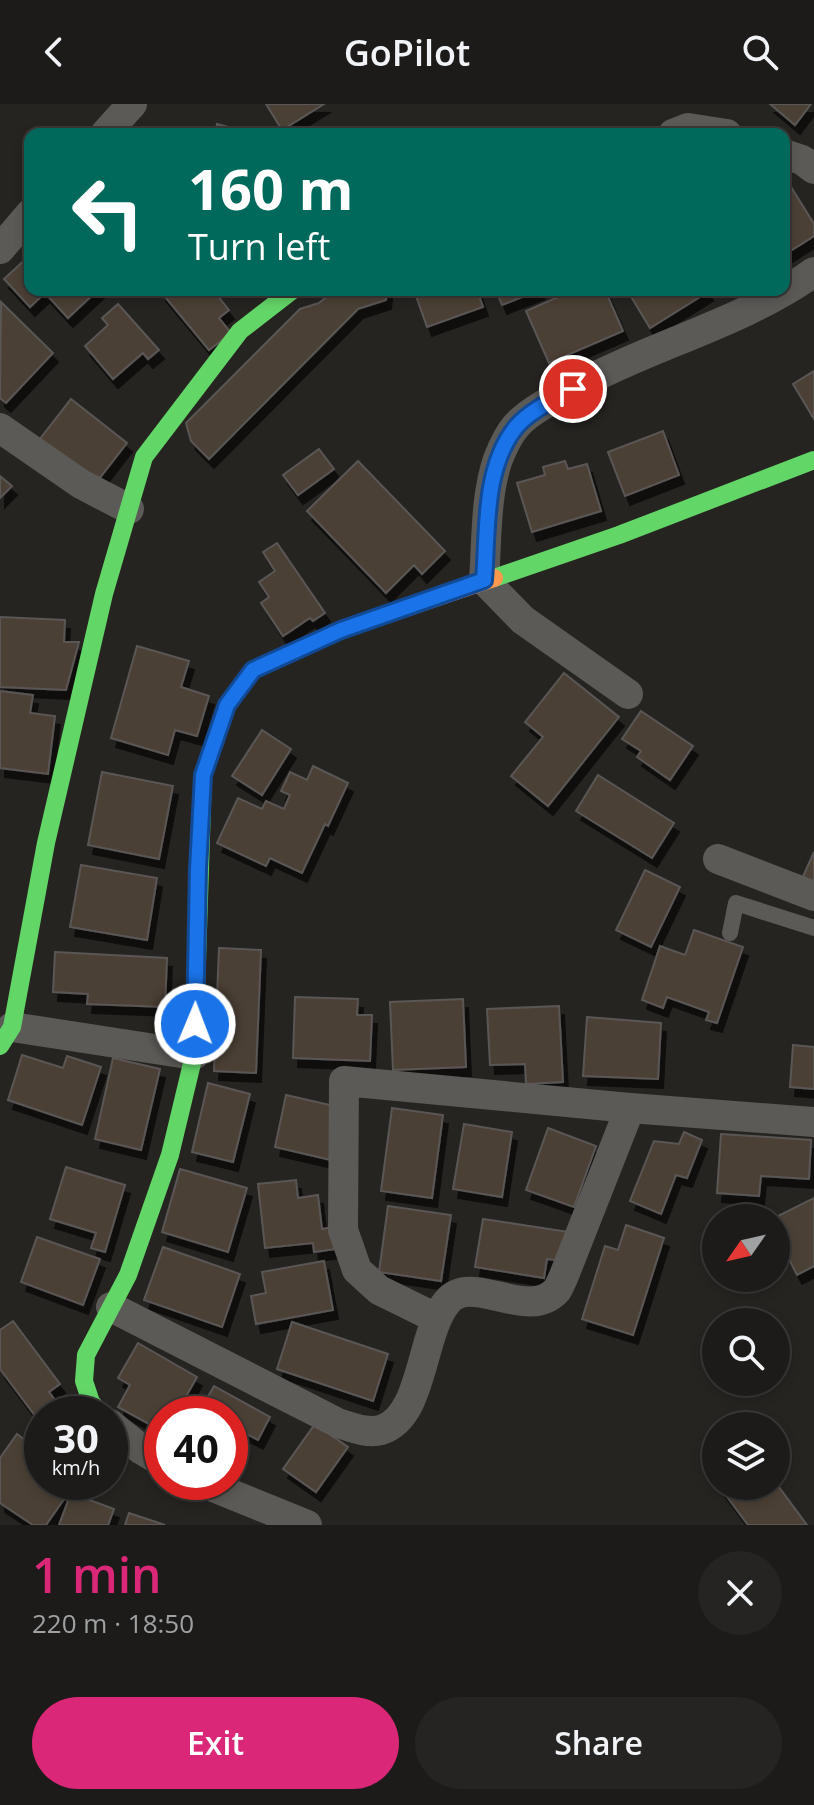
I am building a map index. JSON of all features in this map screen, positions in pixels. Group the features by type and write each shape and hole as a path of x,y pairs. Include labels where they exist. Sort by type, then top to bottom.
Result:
{"street":[{"path":"110,128 132,104"},
{"path":"684,128 715,104"},
{"path":"790,156 814,169"},
{"path":"0,249 24,221"},
{"path":"790,287 814,272"},
{"path":"194,1055 6,1036 46,843 104,594 144,457 240,331 285,296"},
{"path":"628,694 523,620 484,580 489,500 499,457 516,426 552,400 615,365 772,296"},
{"path":"0,428 81,484 129,509"},
{"path":"89,1396 84,1381 86,1355 128,1275 170,1155 194,1055 203,775 227,705 253,670 341,630 619,535 814,460"},
{"path":"718,859 814,896"},
{"path":"436,1318 379,1290 357,1270 343,1230 344,1081 814,1122"},
{"path":"111,1307 338,1423 362,1430 380,1430 396,1421 410,1403 436,1318 448,1300 457,1293 468,1291 515,1301 539,1300 556,1291 630,1108"},
{"path":"128,1439 144,1451"},
{"path":"245,1500 307,1525"}],"lane":[{"path":"730,933 736,903 814,928"}],"building":[{"path":"266,104 324,104 285,128 281,128"},
{"path":"770,104 811,104 795,125"},
{"path":"790,185 814,224 814,236 790,251"},
{"path":"24,261 24,296 42,296 30,307 4,279"},
{"path":"48,296 92,296 68,318"},
{"path":"164,296 218,296 229,310 219,318 231,333 209,350"},
{"path":"328,296 386,296 386,300 358,309 209,459 191,441 186,423 300,309 319,303"},
{"path":"416,296 479,296 483,307 427,327"},
{"path":"498,296 525,296 502,305"},
{"path":"560,296 608,296 623,331 549,363 526,311"},
{"path":"631,296 702,296 650,328"},
{"path":"1,302 53,353 6,403 0,398"},
{"path":"118,304 159,350 148,359 143,353 113,379 85,346 108,325 102,318"},
{"path":"814,371 814,419 793,384"},
{"path":"71,399 127,443 95,484 39,440"},
{"path":"663,431 679,475 625,496 608,452"},
{"path":"319,449 334,469 298,495 283,475"},
{"path":"358,461 445,551 422,574 414,565 386,593 307,511"},
{"path":"565,461 568,469 587,464 601,511 532,532 517,483 545,475 543,467"},
{"path":"0,476 12,486 0,498"},
{"path":"277,543 325,613 313,621 310,618 283,636 261,603 269,597 259,582 275,571 263,552"},
{"path":"0,617 65,620 64,642 79,642 66,690 0,687"},
{"path":"137,646 189,661 181,687 209,696 197,736 175,730 168,755 111,738"},
{"path":"564,673 619,717 548,806 511,776 543,737 525,722"},
{"path":"0,691 33,695 30,713 55,716 48,774 0,768"},
{"path":"641,711 693,746 670,780 637,757 641,751 622,739"},
{"path":"262,730 291,749 262,795 232,776"},
{"path":"313,766 348,783 302,873 270,858 266,866 217,843 238,798 262,809 266,801 284,809 290,795 281,791 290,772 307,780"},
{"path":"102,772 173,786 159,859 88,845"},
{"path":"598,775 674,823 652,858 576,811"},
{"path":"814,852 814,887 801,881"},
{"path":"81,865 157,878 147,940 70,927"},
{"path":"645,870 680,887 651,947 616,930"},
{"path":"694,930 743,947 717,1023 706,1020 709,1012 667,997 663,1008 642,1000 660,946 685,955"},
{"path":"219,948 261,950 256,1073 214,1071"},
{"path":"55,952 167,958 165,1007 87,1004 88,994 53,992"},
{"path":"295,997 358,999 357,1015 372,1015 370,1061 293,1058"},
{"path":"463,999 466,1067 393,1070 390,1002"},
{"path":"559,1006 563,1082 526,1084 525,1064 490,1065 487,1009"},
{"path":"587,1017 661,1023 658,1079 583,1076"},
{"path":"793,1045 814,1047 814,1089 790,1087"},
{"path":"22,1055 63,1068 67,1056 101,1067 82,1125 8,1100"},
{"path":"113,1058 160,1069 141,1150 95,1139"},
{"path":"208,1083 250,1094 233,1162 192,1152"},
{"path":"286,1095 343,1108 331,1160 275,1147"},
{"path":"392,1108 443,1115 432,1198 381,1191"},
{"path":"464,1124 512,1132 502,1197 453,1189"},
{"path":"548,1128 596,1146 574,1207 526,1190"},
{"path":"684,1132 702,1140 687,1178 676,1175 661,1214 630,1201 654,1141 679,1144"},
{"path":"721,1134 811,1140 809,1179 761,1176 759,1196 717,1193"},
{"path":"66,1167 125,1185 105,1252 91,1248 96,1233 50,1219"},
{"path":"180,1169 247,1188 228,1252 162,1232"},
{"path":"296,1180 298,1198 318,1195 322,1229 334,1227 336,1249 314,1252 313,1243 265,1248 258,1184"},
{"path":"814,1198 814,1266 797,1275 790,1261 790,1210"},
{"path":"388,1206 451,1215 441,1281 379,1272"},
{"path":"483,1219 569,1232 565,1261 547,1259 544,1278 475,1267"},
{"path":"626,1225 664,1238 633,1335 582,1319 605,1246 618,1250"},
{"path":"37,1237 100,1259 83,1305 21,1282"},
{"path":"163,1247 240,1274 222,1327 144,1300"},
{"path":"324,1261 333,1310 256,1324 251,1296 266,1293 262,1272"},
{"path":"13,1321 60,1384 49,1392 52,1396 24,1396 24,1401 0,1369 0,1330"},
{"path":"292,1322 388,1354 373,1401 277,1369"},
{"path":"138,1343 197,1377 186,1396 144,1396 144,1421 128,1412 128,1396 124,1396 130,1385 118,1378"},
{"path":"214,1386 232,1396 208,1396"},
{"path":"248,1405 270,1417 258,1440 248,1435"},
{"path":"315,1424 348,1447 316,1492 283,1469"},
{"path":"17,1434 24,1439 24,1500 63,1500 46,1525 33,1525 0,1503 0,1458"},
{"path":"68,1500 90,1500 114,1509 108,1525 59,1525"},
{"path":"729,1500 789,1500 807,1525 748,1525"},
{"path":"129,1513 165,1525 125,1525"}],"traffic: fast":[{"path":"0,1046 12,1027 46,843 104,594 144,457 240,331 285,296"},
{"path":"494,578 619,535 814,460"},
{"path":"89,1396 84,1381 86,1355 128,1275 170,1155 194,1055 203,775 214,744"}],"traffic: slow":[{"path":"214,744 227,705 253,670 341,630 494,578"}],"route":[{"path":"195,1024 203,775 227,705 253,670 341,630 484,580 489,500 499,457 516,426 573,389"}]}
